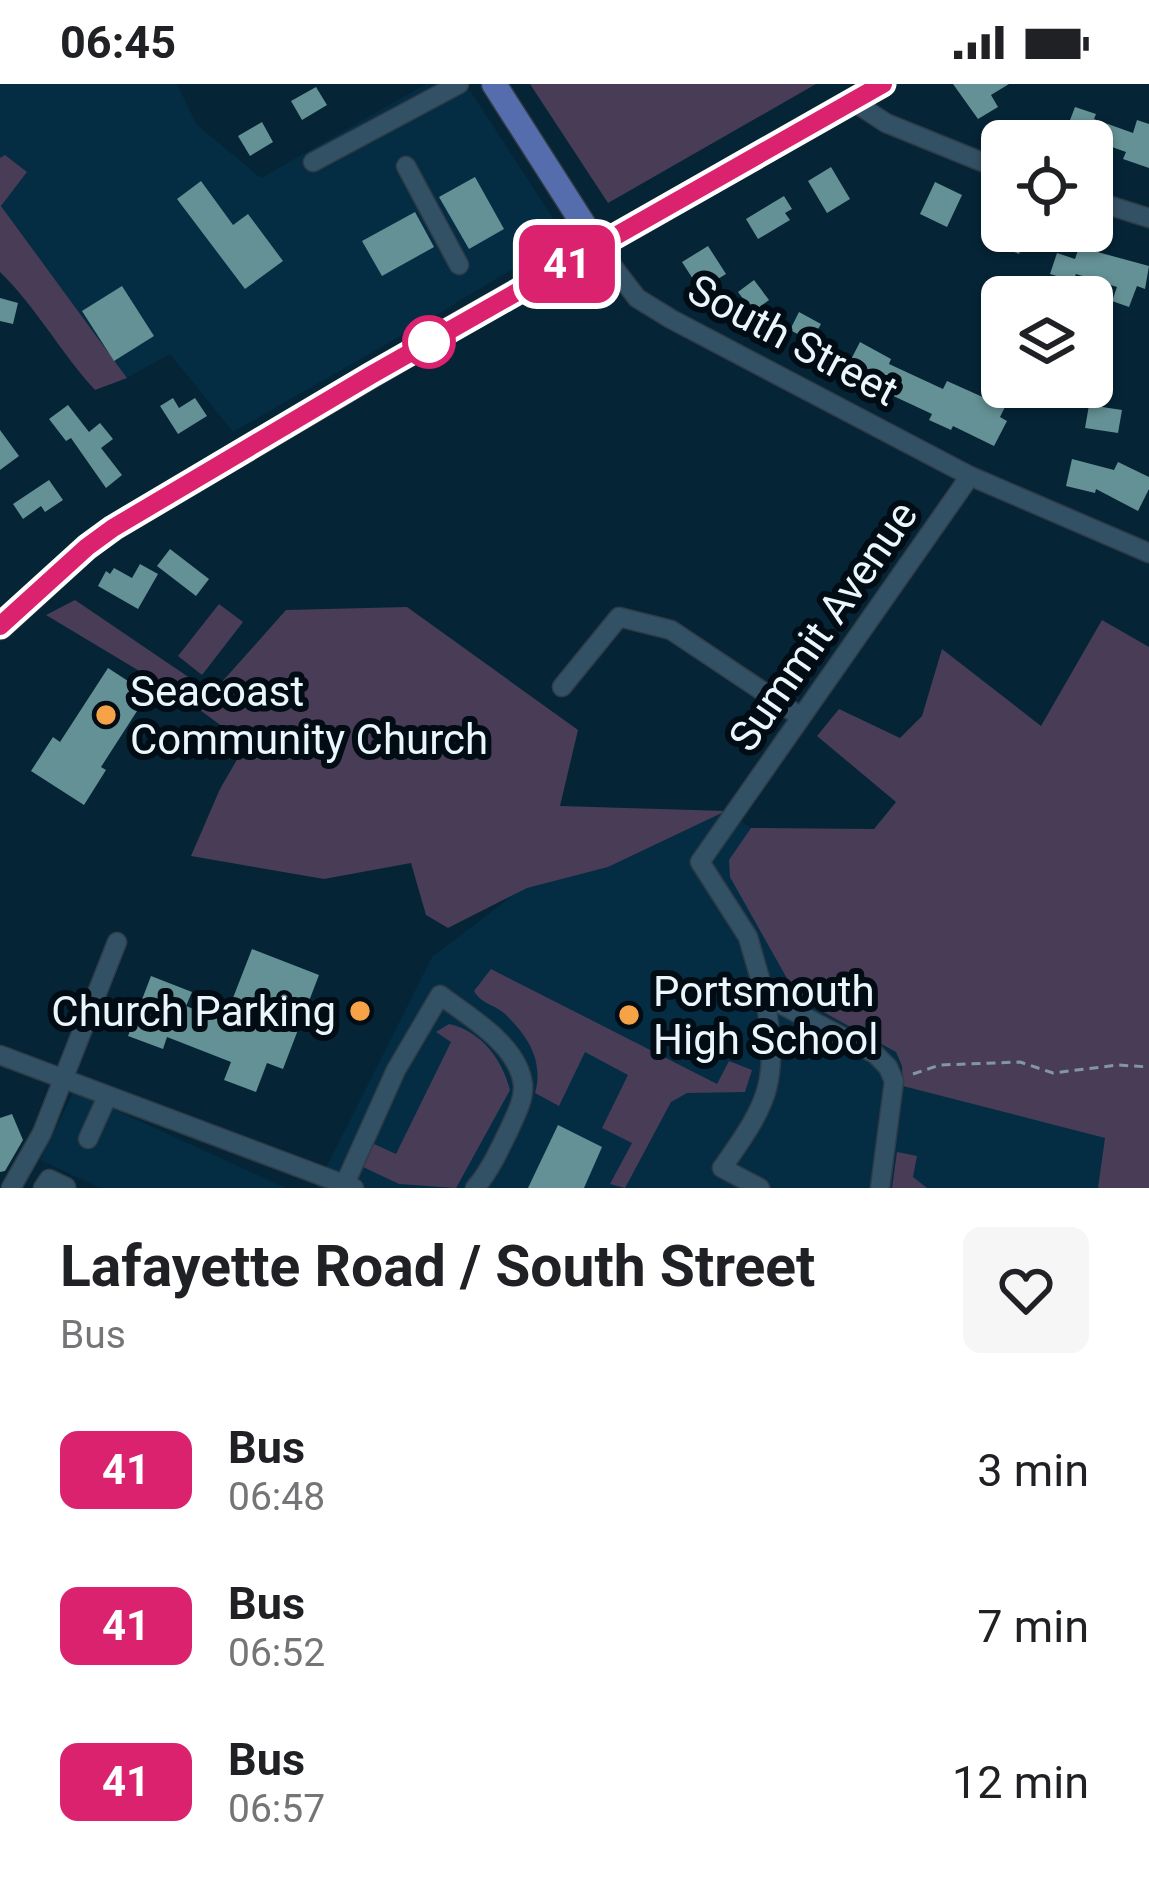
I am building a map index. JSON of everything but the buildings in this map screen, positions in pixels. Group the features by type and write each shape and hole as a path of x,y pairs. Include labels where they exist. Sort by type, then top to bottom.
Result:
{"main road":[{"name":"South Street","path":"494,84 598,247"},
{"path":"5,616 113,528 883,84"}],"street":[{"path":"313,162 459,84"},
{"path":"854,102 886,123 981,161"},
{"path":"406,166 458,265"},
{"path":"1113,207 1149,218"},
{"name":"South Street","path":"598,247 623,284 652,309 970,476 1149,553"},
{"name":"Summit Avenue","path":"765,996 748,938 700,862 970,476"},
{"path":"562,687 619,617 671,630 801,717"},
{"path":"11,1188 42,1133 117,942"},
{"path":"0,1055 347,1187 396,1070 440,994 502,1046 518,1068 523,1085 520,1105 499,1151 475,1188"},
{"path":"765,996 875,1054 888,1067 894,1081 880,1188"},
{"path":"760,1188 722,1168 763,1108 770,1088 772,1043 765,996"},
{"path":"88,1139 107,1097"},
{"path":"44,1188 49,1179 66,1187"}],"path":[{"path":"894,1081 940,1065 1020,1062 1053,1073 1118,1065 1149,1067"}],"shaded area":[{"path":"0,84 177,84 197,125 261,178 426,84 466,84 558,226 558,237 553,245 423,323 233,432 170,354 127,378 1,206 27,172 5,156 0,158"},
{"path":"530,84 816,84 608,203"},
{"path":"5,155 27,172 1,206 127,378 95,390 0,272 0,158"},
{"path":"75,600 212,693 286,610 407,607 578,730 560,806 726,811 608,867 527,888 448,928 426,915 411,863 324,879 191,856 246,744 181,696 46,615"},
{"path":"219,604 243,622 202,675 178,656"},
{"path":"1102,620 1149,647 1149,1188 1098,1188 1105,1138 903,1086 896,1052 798,998 730,877 729,860 751,828 874,829 896,802 817,736 839,709 900,738 922,716 942,649 1041,726"},
{"name":"Portsmouth High School","path":"726,811 761,835 1115,1130 1104,1188 316,1188 432,957 521,889 608,867"},
{"path":"491,969 717,1084 729,1061 752,1070 745,1092 687,1093 671,1102 625,1188 610,1184 632,1143 602,1128 628,1075 585,1052 559,1106 535,1093 536,1060 527,1040 505,1014 474,991"},
{"path":"449,1024 471,1033 488,1048 510,1090 456,1188 399,1184 363,1167 374,1144 396,1154 451,1042 436,1032"},
{"path":"74,1091 286,1188 100,1188 40,1160"},
{"path":"897,1152 917,1156 913,1177 927,1188 892,1188"}],"bus line":[{"name":"41","path":"0,626 113,528 371,375 883,84"}],"place":[{"name":"Seacoast Community Church","path":"106,715"},
{"name":"Church Parking","path":"360,1011"},
{"name":"Portsmouth High School","path":"629,1015"}]}
